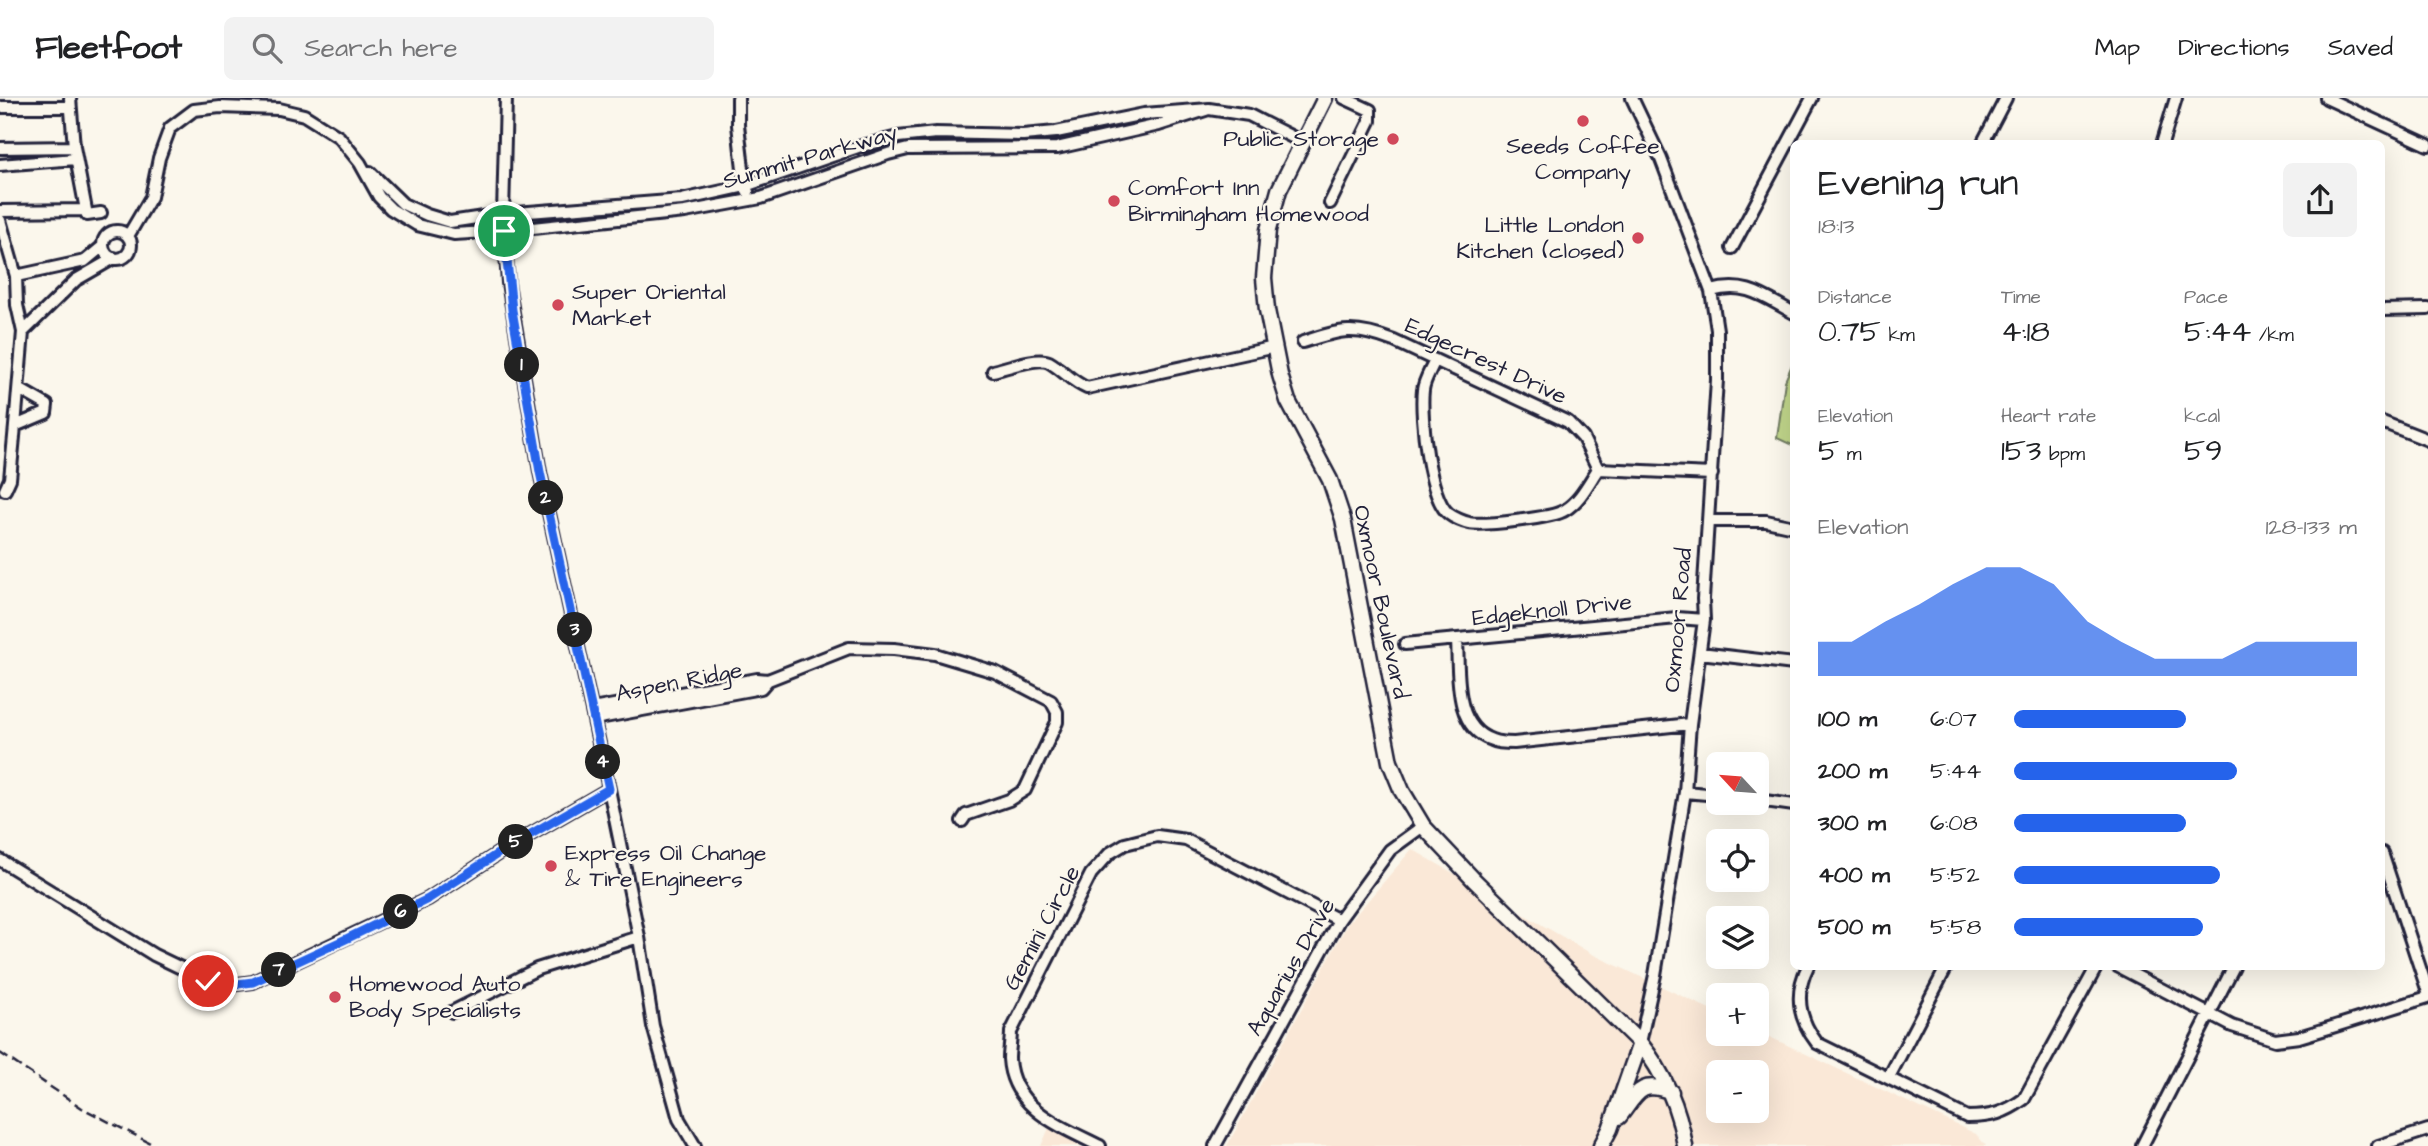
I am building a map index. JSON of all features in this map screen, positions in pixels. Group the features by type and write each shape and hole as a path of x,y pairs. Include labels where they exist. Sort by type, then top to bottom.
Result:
{"main road":[{"name":"Oxmoor Boulevard","path":"1325,98 1279,190 1268,230 1264,278 1267,310 1288,401 1330,480 1343,519 1390,762 1402,791 1423,826 1474,880 1640,1043"},
{"path":"1640,1043 1655,1062 1671,1092 1685,1146"},
{"path":"1601,1146 1610,1129 1640,1043"},
{"path":"1610,1129 1637,1093 1648,1086 1671,1092"}],"street":[{"path":"506,98 504,231 510,296 540,472 609,789 639,937 653,1026 679,1119 695,1146"},
{"path":"738,98 738,125 745,187 752,198"},
{"path":"1330,203 1370,121 1370,110 1344,98"},
{"name":"Oxmoor Road","path":"1632,98 1661,159 1711,291 1717,330 1704,620 1690,724 1685,792 1655,975 1640,1043"},
{"path":"1732,248 1812,98"},
{"path":"2163,140 2176,98"},
{"path":"2326,98 2428,145"},
{"path":"1984,140 2004,99"},
{"path":"0,107 70,102 74,147 87,215 101,213"},
{"path":"128,236 151,197 159,158 170,128 194,110 220,107 279,109 304,115 340,137 360,163"},
{"name":"Summit Parkway","path":"360,163 404,204 450,222 503,214 682,200 745,187 858,147 898,137 936,133 1034,134 1144,114 1209,109 1249,116 1302,142"},
{"name":"Summit Parkway","path":"360,163 379,197 391,209 416,225 454,234 504,231 684,212 761,198 888,153 908,149 1057,148 1159,125 1209,109"},
{"path":"0,148 74,147"},
{"path":"0,165 76,159"},
{"path":"0,211 86,210"},
{"path":"0,220 16,276 17,305 23,332 10,479 5,490"},
{"path":"16,276 85,261 103,246 112,232 128,236 131,244 129,252 122,257 114,258 76,280 23,332"},
{"path":"103,246 107,254 114,258"},
{"path":"1711,291 1726,287 1748,289 1790,311"},
{"path":"2385,310 2428,309"},
{"name":"Edgecrest Drive","path":"1303,342 1350,329 1366,331 1394,341 1568,422 1583,438 1598,469"},
{"path":"993,370 1038,360 1048,361 1074,382 1087,388 1275,346"},
{"path":"1435,360 1423,387 1422,411 1433,487 1448,514 1469,524 1531,519 1561,513 1576,503 1598,469 1712,474"},
{"path":"15,426 46,413 47,405 19,389"},
{"path":"2385,423 2428,440"},
{"path":"1710,521 1766,521 1790,526"},
{"name":"Edgeknoll Drive","path":"1405,644 1677,618 1704,620"},
{"path":"1457,640 1462,704 1467,720 1478,733 1492,741 1514,743 1690,724"},
{"name":"Aspen Ridge","path":"593,714 738,687 761,688 768,680 849,648 894,649 935,654 995,672 1051,701 1057,712 1057,722 1025,790 1009,800 966,815 961,821"},
{"path":"1700,653 1790,664"},
{"path":"0,860 155,955 208,981 230,985 253,982 428,899 505,849 609,789"},
{"path":"1685,792 1706,794"},
{"path":"1769,802 1790,804"},
{"name":"Aquarius Drive","path":"1215,1146 1339,920 1390,850 1423,826"},
{"name":"Gemini Circle","path":"1100,1146 1046,1119 1030,1106 1014,1082 1009,1060 1011,1032 1091,874 1110,853 1125,844 1157,836 1186,841 1339,920"},
{"path":"2125,970 2242,1030 2275,1040 2299,1037 2329,1028 2428,994 2385,862"},
{"path":"452,1012 537,969 639,937"},
{"path":"1806,970 1799,993 1800,1012 1808,1031 1817,1043 1967,1116 1989,1117 2007,1112 2024,1099 2095,970"},
{"path":"1889,1077 1945,970"},
{"path":"2142,1146 2232,970"},
{"path":"2378,1146 2428,1130"}],"shaded area":[{"path":"1412,849 1592,954 1706,1007 1706,1046 1769,1046 1769,1037 1976,1134 1986,1146 1227,1146 1347,925"},
{"path":"1049,1128 1086,1146 1041,1146"}],"green space":[{"path":"1790,369 1790,444 1777,438 1785,381"}],"railway":[{"path":"0,1053 82,1108 156,1146"}],"place":[{"name":"Seeds Coffee Company","path":"1583,121"},
{"name":"Public Storage","path":"1393,139"},
{"name":"Comfort Inn Birmingham Homewood","path":"1114,201"},
{"name":"Little London Kitchen (closed)","path":"1638,238"},
{"name":"Super Oriental Market","path":"558,305"},
{"name":"Express Oil Change & Tire Engineers","path":"551,866"},
{"name":"Homewood Auto Body Specialists","path":"335,997"}],"route":[{"path":"208,981 230,985 253,982 346,939 428,899 505,849 609,789 540,472 512,310 504,231"}]}
